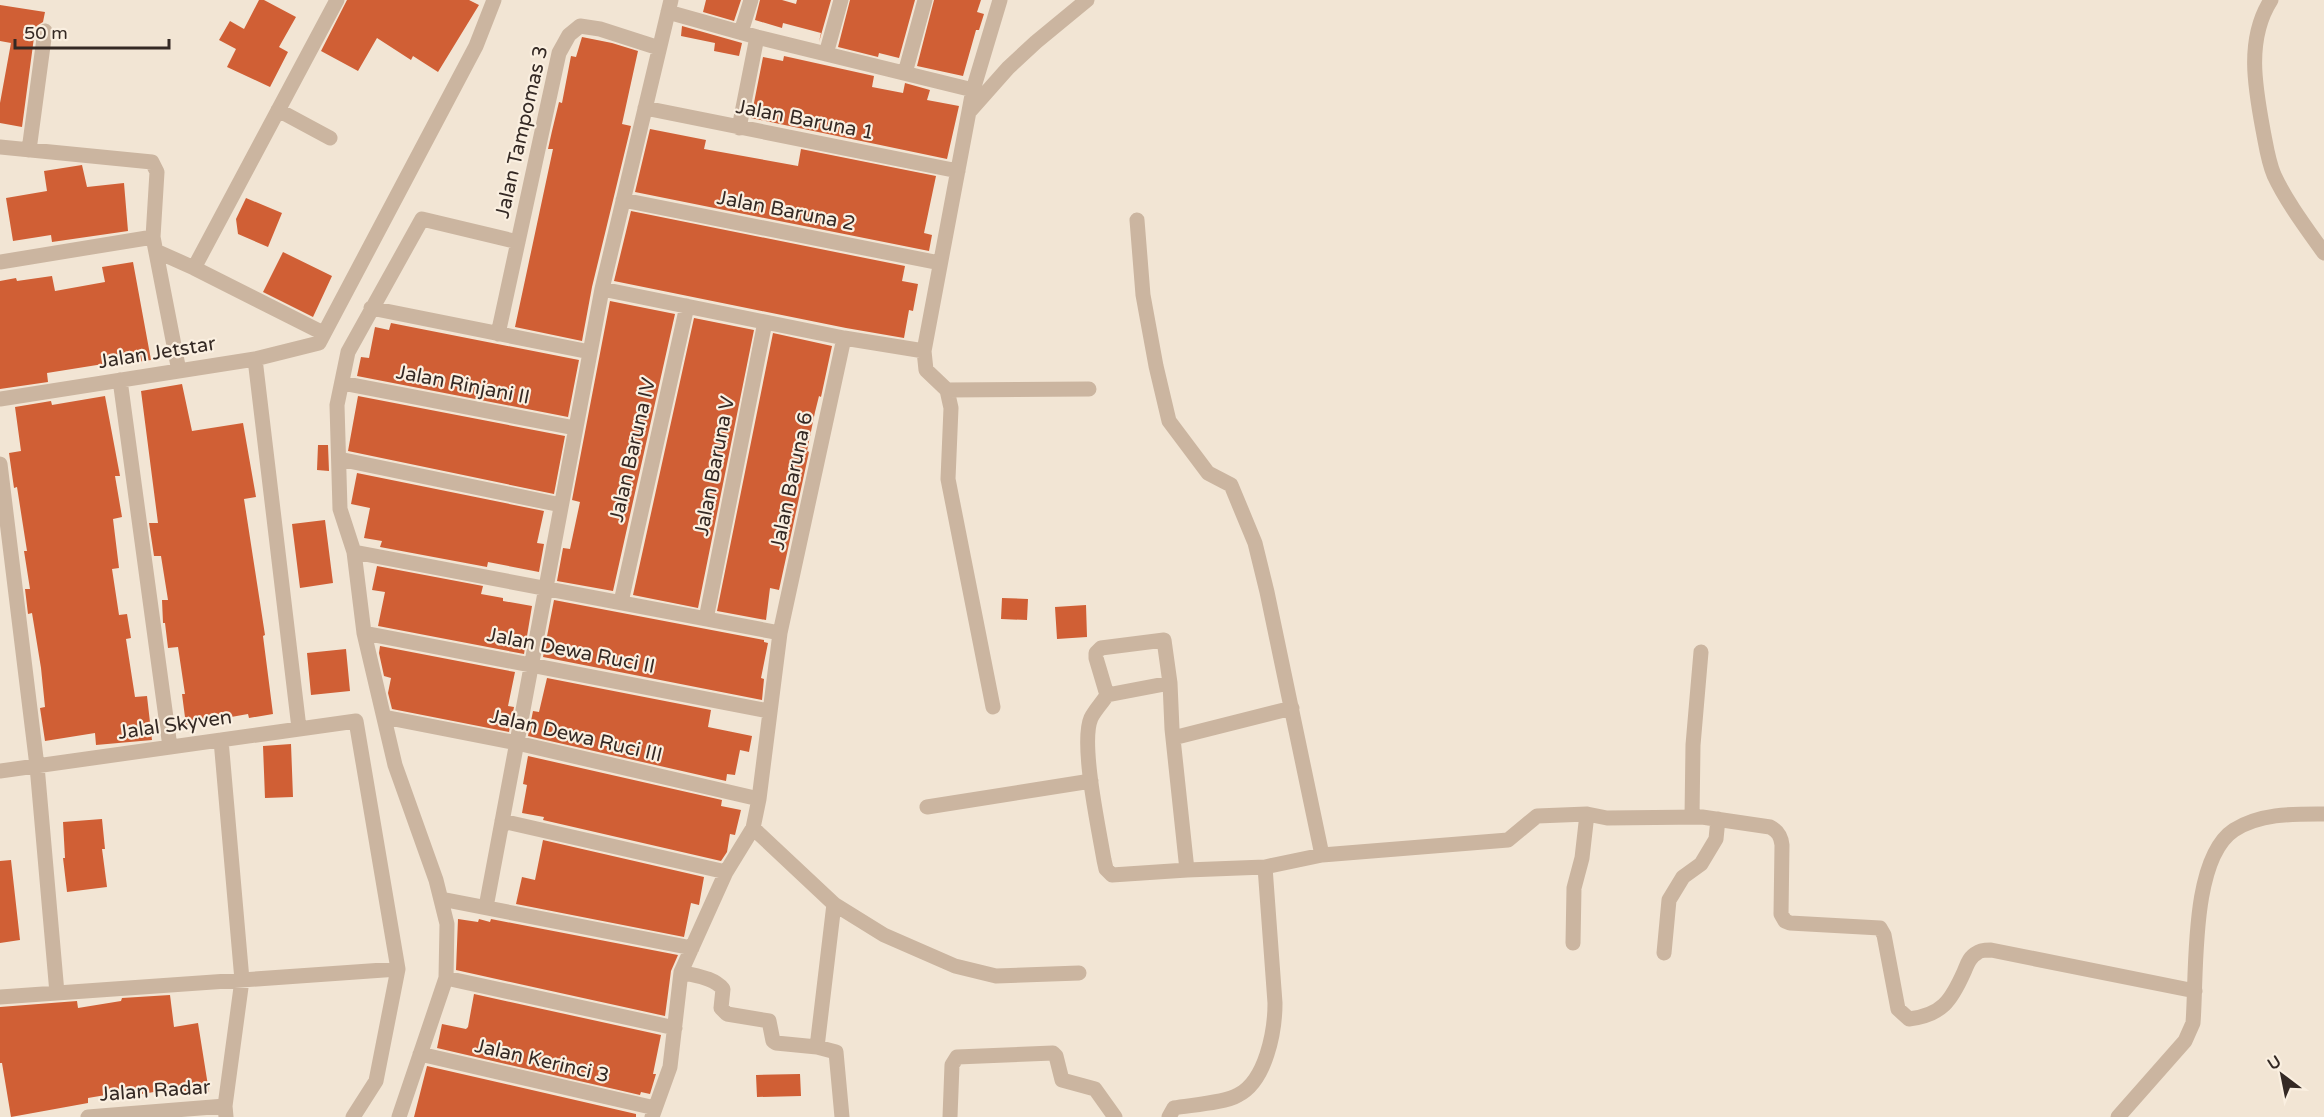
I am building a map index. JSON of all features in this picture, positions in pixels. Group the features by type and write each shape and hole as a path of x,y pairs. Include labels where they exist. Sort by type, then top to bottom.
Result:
{"street":[{"path":"194,268 337,0"},
{"path":"0,262 155,244 321,338 476,46 494,0"},
{"path":"741,32 751,0"},
{"path":"826,54 841,0"},
{"path":"906,73 925,0"},
{"path":"993,707 948,479 951,408 947,390 928,372 924,351 973,90 1000,0"},
{"path":"969,112 1008,68 1087,0"},
{"path":"2271,0 2259,22 2254,62 2255,82 2268,157 2281,188 2324,253"},
{"path":"486,908 602,289 669,6 757,37 973,90"},
{"name":"Jalan Tampomas 3","path":"498,334 559,53 569,35 580,26 659,48"},
{"path":"29,150 45,31"},
{"path":"739,128 757,37"},
{"name":"Jalan Baruna 1","path":"645,108 958,171"},
{"path":"278,110 330,138"},
{"path":"0,147 152,162 157,172 155,244 179,371"},
{"name":"Jalan Baruna 2","path":"623,200 940,263"},
{"path":"399,1117 446,978 447,924 441,899 395,765 364,633 354,552 340,509 338,405 348,352 422,219 518,242"},
{"path":"1137,220 1143,295 1169,421 1208,473 1231,484 1255,543 1322,855"},
{"path":"602,289 844,338 924,351"},
{"name":"Jalan Baruna IV","path":"621,602 687,306"},
{"path":"372,308 590,352"},
{"name":"Jalan Baruna V","path":"706,619 765,322"},
{"name":"Jalan Jetstar","path":"0,399 255,359 321,338"},
{"name":"Jalan Baruna 6","path":"653,1113 670,1067 681,972 726,872 753,828 759,799 780,633 844,338"},
{"path":"255,359 299,728"},
{"path":"120,380 170,747"},
{"name":"Jalan Rinjani II","path":"342,383 575,429"},
{"path":"947,390 1089,389"},
{"path":"339,459 561,505"},
{"path":"0,464 6,564 37,765 57,993"},
{"path":"354,552 780,633"},
{"name":"Jalan Dewa Ruci II","path":"364,633 769,711"},
{"path":"1107,695 1096,653 1101,648 1163,639 1170,683 1173,738 1187,870"},
{"path":"1692,818 1693,745 1701,652"},
{"path":"1170,683 1107,695 1092,717 1088,732 1091,781 1104,860 1108,873 1112,875 1265,867 1322,855 1508,840 1537,816 1587,814 1607,818 1718,819 1770,827 1779,834 1782,845 1781,914 1785,921 1880,928 1884,935 1898,1010 1909,1019 1939,1011 1952,997 1969,960 1977,952 1991,950 2195,991"},
{"path":"1173,738 1292,708"},
{"name":"Jalan Dewa Ruci III","path":"384,717 517,743 759,799"},
{"name":"Jalal Skyven","path":"0,771 356,721 398,969"},
{"path":"221,740 242,980 226,1112"},
{"path":"927,807 1091,781"},
{"path":"1573,943 1574,888 1582,858 1587,814"},
{"path":"2118,1117 2185,1041 2193,1023 2200,902 2219,843 2235,829 2253,821 2294,814 2324,814"},
{"path":"1664,953 1670,900 1683,877 1701,864 1716,839 1718,819"},
{"path":"502,821 726,872"},
{"path":"753,828 834,904 884,935 955,966 996,976 1079,973"},
{"path":"1169,1117 1174,1108 1236,1097 1245,1091 1252,1084 1269,1050 1275,1023 1275,1003 1265,867"},
{"path":"441,899 692,948"},
{"path":"817,1047 834,904"},
{"path":"0,997 398,969 376,1081 353,1117"},
{"path":"681,972 714,981 719,985 723,989 722,1008 727,1014 769,1021 772,1039 776,1042 835,1051 838,1056 842,1117"},
{"path":"446,978 675,1028"},
{"path":"950,1117 952,1065 957,1057 1053,1053 1056,1056 1062,1080 1095,1089 1115,1117"},
{"name":"Jalan Kerinci 3","path":"420,1054 653,1113"},
{"name":"Jalan Radar","path":"88,1117 226,1112"}],"building":[{"path":"259,0 264,0 296,17 279,47 288,52 270,87 227,67 236,49 219,40 230,21 244,29"},
{"path":"347,0 469,0 479,5 438,72 413,56 411,60 377,38 358,71 321,51"},
{"path":"706,0 741,0 734,21 703,12"},
{"path":"760,0 782,0 796,4 797,0 831,0 819,42 821,33 783,23 782,28 755,20"},
{"path":"850,0 915,0 899,58 879,53 878,57 838,47"},
{"path":"934,0 981,0 977,12 984,14 979,30 976,30 963,76 917,66"},
{"path":"0,5 45,12 43,22 35,30 22,127 0,123 0,103 11,43 0,41"},
{"path":"682,26 742,43 739,56 714,51 715,43 681,36"},
{"path":"582,37 638,51 622,124 631,126 592,287 582,341 515,327 553,149 548,149 552,131 559,102 562,103 571,56 576,57"},
{"path":"784,56 874,76 872,87 903,93 905,83 930,90 927,100 959,106 947,159 751,118 763,57 783,61"},
{"path":"650,129 706,140 704,149 798,166 801,149 936,176 924,233 932,235 929,251 635,192"},
{"path":"82,165 87,187 124,183 128,231 52,242 51,235 13,241 6,198 47,191 44,171"},
{"path":"246,198 282,213 268,247 238,234 236,219"},
{"path":"631,211 905,266 902,281 918,284 913,311 909,310 904,338 614,281"},
{"path":"283,252 332,276 313,317 263,292"},
{"path":"133,262 151,360 123,364 122,361 47,373 48,382 0,389 0,281 52,276 55,291 105,282 102,267"},
{"path":"610,301 675,314 613,591 557,581 563,548 570,549 580,502 572,500"},
{"path":"694,318 754,330 698,608 633,595"},
{"path":"391,323 579,360 568,417 357,376 361,357 369,358 375,327 389,330"},
{"path":"773,333 832,346 821,397 819,396 815,412 807,451 809,452 779,590 770,588 766,620 717,611"},
{"path":"182,384 192,431 243,423 256,497 244,499 265,635 263,636 273,714 249,718 248,714 186,725 182,694 185,694 178,647 168,648 165,623 163,623 162,600 168,600 161,556 154,556 149,523 158,523 141,391"},
{"path":"105,396 120,476 115,476 122,517 113,519 119,568 112,569 119,615 127,614 131,638 126,639 135,697 147,696 152,740 96,745 95,733 45,741 40,708 45,707 41,668 32,613 28,614 25,589 30,589 24,551 27,551 9,453 21,451 15,407 51,401 52,405"},
{"path":"358,396 565,436 554,494 348,451"},
{"path":"318,445 328,445 329,471 317,470"},
{"path":"357,473 544,511 537,543 544,544 539,572 488,562 487,567 380,547 382,541 364,538 370,508 351,504"},
{"path":"325,520 333,583 300,588 292,524"},
{"path":"377,566 483,586 481,594 532,606 524,654 378,626 385,592 372,590"},
{"path":"1002,598 1028,599 1027,620 1001,619"},
{"path":"554,600 764,640 768,643 761,678 764,679 762,700 543,657"},
{"path":"1086,605 1087,637 1057,639 1055,607"},
{"path":"380,646 515,672 508,706 514,707 509,732 392,709 388,693 391,678 384,676 379,653"},
{"path":"346,649 350,691 311,695 307,653"},
{"path":"547,678 711,710 708,727 752,736 749,752 740,750 735,775 727,774 726,781 528,736 533,711 539,712"},
{"path":"291,744 293,797 265,798 263,746"},
{"path":"528,756 722,800 721,806 741,810 735,835 730,834 727,852 721,861 543,820 544,817 522,813 527,785 523,784"},
{"path":"102,819 105,849 102,849 107,887 67,892 63,858 65,858 63,822"},
{"path":"543,840 704,877 699,905 691,903 684,937 516,904 522,877 535,880"},
{"path":"11,860 20,940 0,943 0,861"},
{"path":"458,919 478,922 479,919 490,922 491,919 678,955 671,971 665,1016 456,970"},
{"path":"474,994 661,1035 653,1074 656,1074 650,1094 641,1092 640,1095 437,1048 442,1024 466,1029 468,1027"},
{"path":"170,995 174,1027 198,1023 209,1092 184,1096 184,1092 167,1095 166,1090 136,1095 135,1090 88,1098 88,1103 11,1117 2,1063 0,1063 0,1007 77,1001 78,1008 121,1001 122,998"},
{"path":"427,1066 636,1114 636,1117 414,1117"},
{"path":"800,1074 801,1096 757,1097 756,1075"}]}
